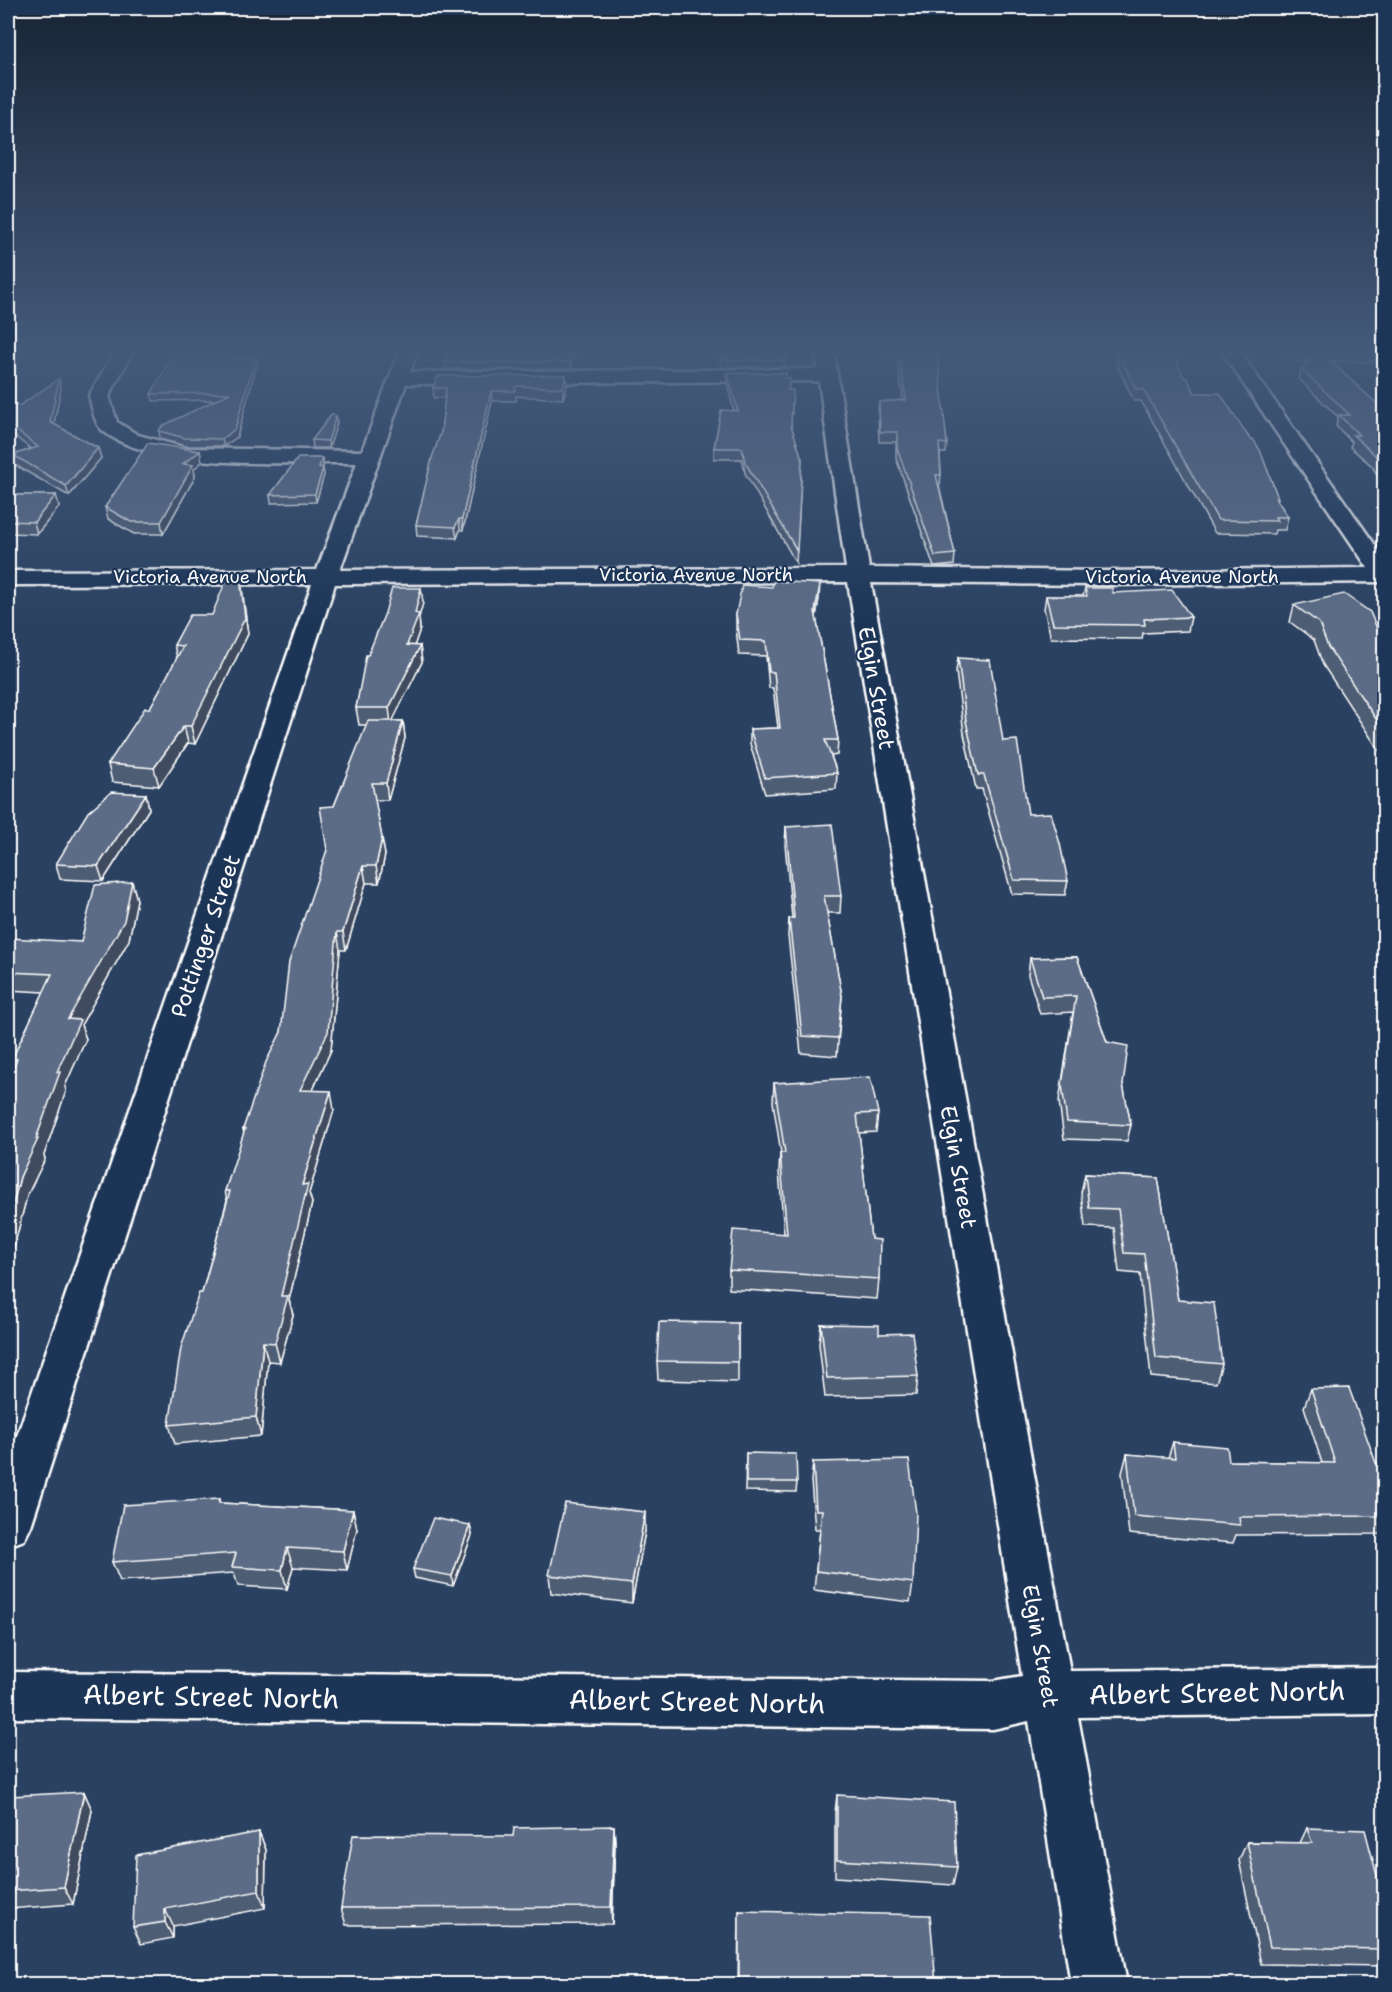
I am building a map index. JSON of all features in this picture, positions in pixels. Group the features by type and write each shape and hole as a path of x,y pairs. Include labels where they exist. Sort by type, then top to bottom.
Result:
{"street":[{"path":"142,442 185,454 369,457"},
{"name":"Pottinger Street","path":"8,1526 329,569 375,442"},
{"name":"Elgin Street","path":"839,442 858,570 1099,1984"},
{"path":"1294,442 1383,570"},
{"name":"Victoria Avenue North","path":"8,568 1102,572 1383,570"},
{"name":"Albert Street North","path":"8,1695 993,1705 1049,1694 1384,1691"}],"building":[{"path":"31,442 87,442 98,448 66,486 13,455 38,447"},
{"path":"438,442 479,442 462,519 459,519 455,527 416,525"},
{"path":"715,442 796,442 802,459 797,551 745,462 742,448 714,448"},
{"path":"897,442 947,442 947,444 939,443 941,475 936,475 955,554 935,556 897,448"},
{"path":"1173,442 1255,442 1260,450 1278,498 1276,498 1288,517 1275,517 1277,521 1218,520"},
{"path":"1361,442 1384,442 1384,470 1375,455"},
{"path":"148,443 200,451 183,464 193,465 161,522 131,522 105,507"},
{"path":"298,458 322,458 319,467 323,468 315,494 270,495"},
{"path":"8,495 56,495 34,522 8,521"},
{"path":"230,570 239,570 245,618 191,726 184,726 154,768 108,764 145,708 150,708 183,646 174,645 190,615 212,615"},
{"path":"774,581 820,584 815,611 838,740 825,740 837,773 765,778 750,729 780,728 774,672 769,672 766,641 740,640 736,614 742,585 772,587"},
{"path":"392,588 421,588 415,613 419,614 407,645 420,646 389,708 356,708 366,655 368,655 385,613"},
{"path":"1085,588 1112,588 1113,593 1172,590 1191,617 1144,619 1145,625 1053,624 1046,596 1087,596"},
{"path":"1344,594 1370,612 1384,645 1384,731 1328,647 1319,623 1294,605"},
{"path":"958,658 990,660 1003,741 1017,740 1028,814 1051,813 1068,881 1014,880 984,775 978,775 966,721"},
{"path":"368,721 403,721 386,783 372,783 382,838 376,866 363,866 343,932 337,932 328,1032 300,1090 331,1091 302,1185 308,1184 281,1296 288,1296 275,1343 263,1342 256,1417 169,1425 181,1348 199,1293 202,1293 230,1191 225,1191 245,1129 243,1129 266,1062 281,1032 289,962 327,850 320,807 334,806"},
{"path":"111,792 146,794 98,866 56,864 88,812"},
{"path":"832,824 841,896 824,896 842,996 838,1038 802,1036 789,919 794,918 786,827"},
{"path":"132,882 124,921 68,1019 80,1020 57,1072 60,1072 36,1139 38,1139 20,1177 8,1224 8,1083 17,1059 12,1059 52,974 8,972 9,938 81,942 95,885"},
{"path":"1077,957 1107,1042 1128,1046 1123,1085 1131,1125 1067,1122 1062,1085 1076,996 1042,997 1030,958"},
{"path":"870,1077 878,1113 857,1114 871,1239 880,1240 879,1279 729,1270 733,1230 787,1234 780,1153 785,1153 774,1083"},
{"path":"1085,1174 1158,1178 1178,1300 1214,1303 1222,1364 1156,1358 1144,1254 1124,1253 1118,1209 1089,1208"},
{"path":"659,1322 738,1323 738,1362 657,1361"},
{"path":"821,1324 879,1325 879,1334 912,1333 918,1376 827,1378"},
{"path":"1349,1388 1376,1463 1384,1463 1384,1516 1239,1517 1240,1525 1134,1516 1127,1454 1175,1458 1173,1442 1227,1447 1229,1461 1335,1463 1311,1389"},
{"path":"746,1453 796,1454 797,1482 746,1482"},
{"path":"909,1460 916,1513 913,1583 816,1571 822,1510 816,1510 813,1462"},
{"path":"219,1499 219,1503 353,1510 343,1551 287,1548 282,1570 232,1567 236,1553 112,1562 123,1505"},
{"path":"565,1503 645,1512 632,1584 549,1575"},
{"path":"433,1518 470,1525 452,1576 413,1569"},
{"path":"84,1792 64,1887 8,1891 10,1796"},
{"path":"837,1795 954,1802 957,1867 837,1860"},
{"path":"614,1826 611,1907 341,1908 353,1835 513,1836 514,1828"},
{"path":"1307,1828 1365,1830 1384,1902 1384,1949 1270,1947 1247,1842 1312,1843"},
{"path":"259,1832 259,1891 165,1909 165,1922 133,1927 136,1855"},
{"path":"739,1911 930,1915 936,1984 739,1982"},
{"path":"602,1980 654,1984 602,1984"}]}
